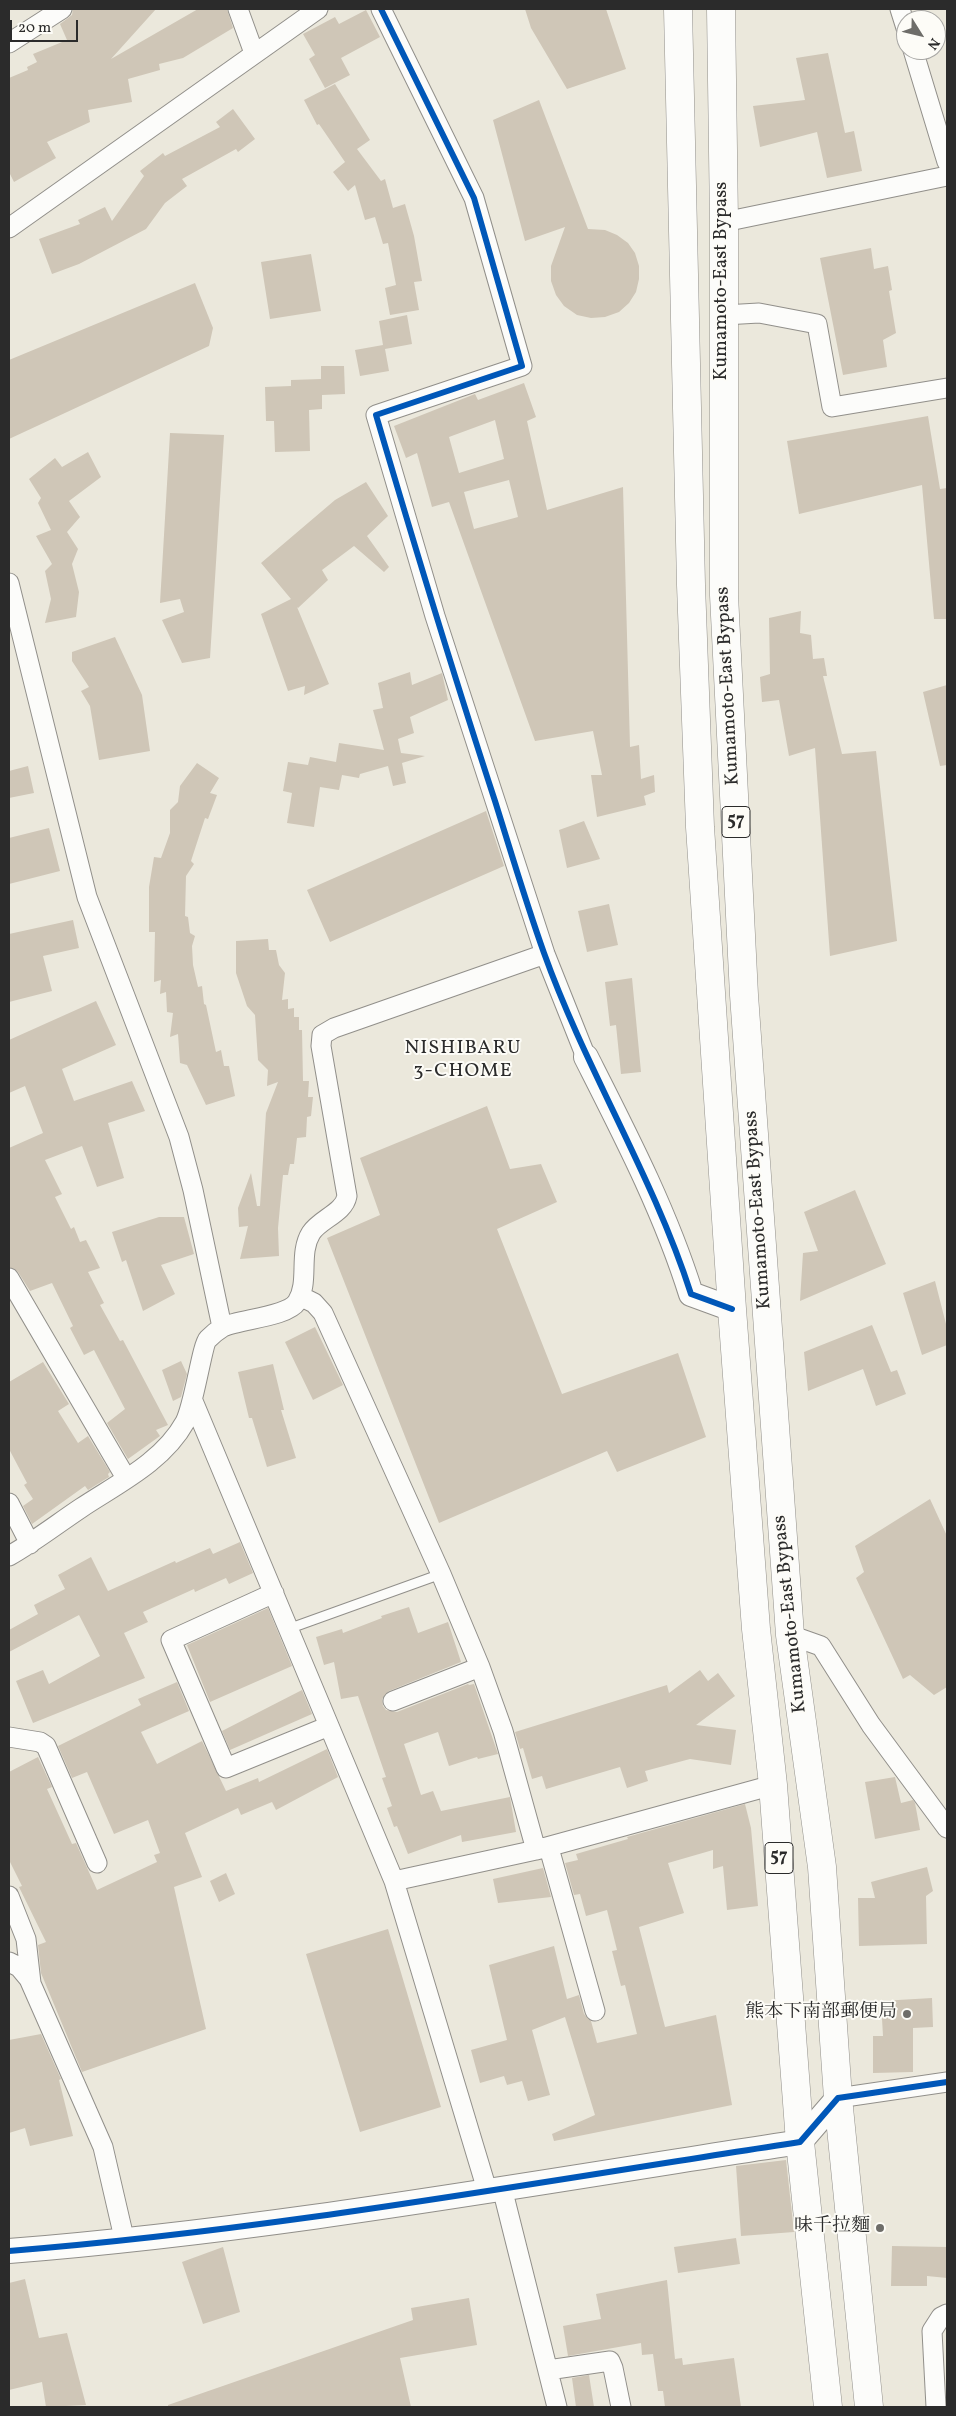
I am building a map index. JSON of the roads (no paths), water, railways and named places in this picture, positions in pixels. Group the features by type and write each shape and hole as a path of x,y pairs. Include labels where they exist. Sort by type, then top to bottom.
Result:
{"highway":[{"name":"Kumamoto-East Bypass","path":"678,9 691,585 700,826 732,1309 756,1629 773,1785 800,2142 828,2407"},
{"name":"Kumamoto-East Bypass","path":"720,9 724,222 724,595 744,995 790,1635 822,1867 838,2098 869,2407"}],"street":[{"path":"9,44 62,9"},
{"path":"238,9 254,53"},
{"path":"9,228 318,9"},
{"path":"381,9 474,198 522,366 376,415 435,616 544,954 586,1057 643,1171 678,1253 690,1294 732,1309"},
{"path":"916,60 947,162"},
{"path":"724,222 947,176"},
{"path":"724,314 759,313 817,324 832,407 947,388"},
{"path":"9,583 86,897 179,1137 193,1190 222,1327"},
{"path":"9,1556 30,1544 126,1478 168,1445 184,1424 193,1401 206,1341 222,1327 287,1310 293,1307 300,1296 307,1240 318,1224 344,1204 347,1196 321,1046 322,1035 334,1028 544,954"},
{"path":"9,1278 126,1478"},
{"path":"300,1296 314,1303 323,1313 441,1574 480,1667 503,1731 595,2011"},
{"path":"193,1401 394,1882 494,2189 558,2407"},
{"path":"9,1504 30,1544"},
{"path":"274,1593 171,1640 226,1768 330,1726"},
{"path":"790,1635 821,1646 871,1725 947,1828"},
{"path":"393,1701 480,1667"},
{"path":"9,1737 40,1742 46,1746 97,1863"},
{"path":"394,1882 542,1849 773,1785"},
{"path":"9,1896 16,1934 26,1939 31,1983"},
{"path":"9,1962 19,1967 31,1983 103,2147 125,2242"},
{"path":"9,2251 125,2242 401,2204 800,2142 838,2098 947,2082"},
{"path":"936,2407 932,2331 941,2317 947,2314"},
{"path":"548,2370 610,2362 621,2407"}],"lane":[{"path":"288,1629 441,1574"}],"place":[{"name":"熊本下南部郵便局","path":"907,2014"},
{"name":"味千拉麵","path":"880,2228"}],"district":[{"name":"NISHIBARU 3-CHOME","path":"463,1060"}]}
